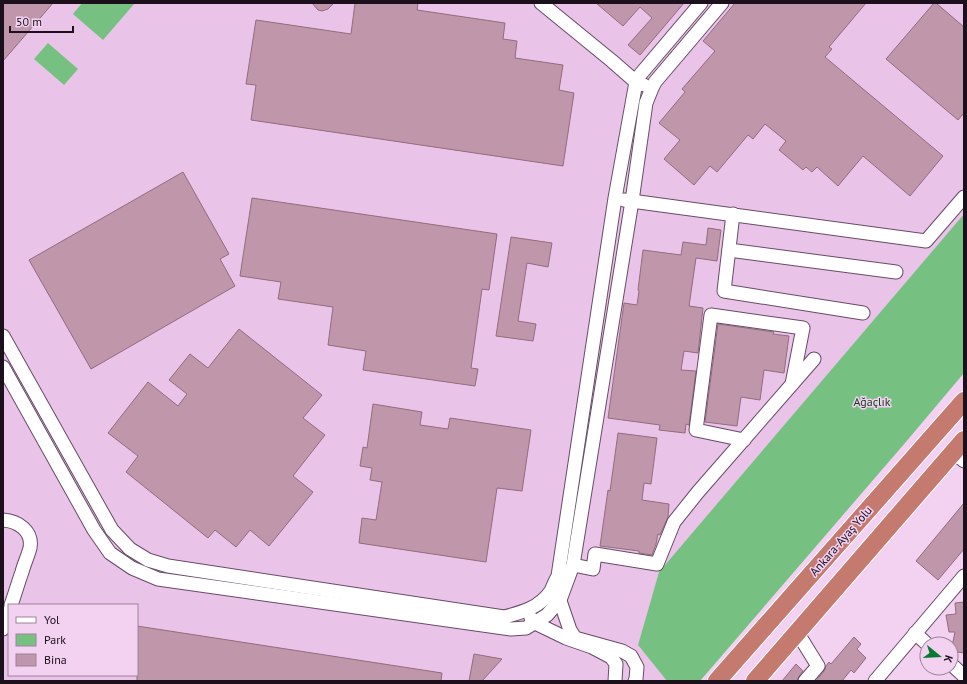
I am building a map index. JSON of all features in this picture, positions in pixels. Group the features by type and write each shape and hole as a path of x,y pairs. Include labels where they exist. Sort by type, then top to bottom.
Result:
{"highway":[{"name":"Ankara-Ayaş Yolu","path":"717,681 964,401"},
{"path":"755,681 797,632 960,451"}],"street":[{"path":"541,3 636,82 652,88"},
{"path":"3,336 112,530 130,549 148,560 168,566 504,617 525,612 541,602 550,591 558,576 615,198 636,82 639,76 701,3"},
{"path":"3,367 94,530 110,553 132,568 158,579 511,629 526,628 547,615 560,600 573,565 632,201 646,103 655,82 722,3"},
{"path":"615,198 926,241 964,197"},
{"path":"733,214 724,291 863,313"},
{"path":"729,250 896,272"},
{"path":"744,440 696,430 711,315 802,328 792,384"},
{"path":"573,565 593,569 595,554 656,564 674,522 698,492 814,359"},
{"path":"3,520 12,521 19,525 27,533 30,541 30,549 11,604"},
{"path":"875,681 964,576"},
{"path":"553,585 560,600 570,630 575,638 622,651 631,656 637,667 635,681"},
{"path":"525,612 535,623 611,657 616,664 614,681"},
{"path":"3,629 8,614"},
{"path":"797,632 818,666 805,681"},
{"path":"915,633 919,637"}],"shaded area":[{"path":"3,3 964,3 964,214 659,572 638,645 667,681 3,681"}],"green space":[{"path":"82,3 135,3 103,40 73,14"},
{"path":"48,43 78,69 64,85 34,59"},
{"name":"Ağaçlık","path":"964,214 964,373 700,681 667,681 638,645 659,572"}],"building":[{"path":"3,3 53,3 3,61"},
{"path":"312,3 334,3 328,9 322,11 318,10"},
{"path":"355,3 418,3 417,10 505,23 503,39 517,41 515,58 563,65 559,90 574,93 563,166 251,120 256,85 246,84 256,20 351,34"},
{"path":"596,3 684,3 640,55 628,45 652,18 640,7 623,26"},
{"path":"735,3 866,3 829,47 832,49 825,57 943,156 910,196 863,156 838,186 817,167 812,172 806,167 803,170 779,150 786,141 765,124 753,139 748,135 717,172 710,166 694,185 664,159 680,140 659,123 685,92 682,89 715,51 703,41"},
{"path":"934,3 936,3 964,27 964,113 958,120 886,59"},
{"path":"183,172 229,254 220,259 235,286 91,369 29,260"},
{"path":"252,198 497,234 489,290 482,289 471,368 478,369 475,386 363,370 366,351 328,345 333,307 278,299 281,282 240,276"},
{"path":"708,228 721,230 717,261 696,258 689,306 703,308 698,353 684,351 681,370 696,371 689,425 686,424 685,433 659,430 660,425 608,418 624,303 637,305 643,250 681,255 683,242 706,245"},
{"path":"511,237 552,243 548,267 527,263 518,321 536,324 533,341 496,336"},
{"path":"718,324 774,332 773,334 789,336 784,373 764,370 760,400 741,397 737,426 705,422"},
{"path":"239,329 322,395 303,418 325,435 293,476 313,492 269,546 250,530 236,547 215,530 208,538 126,472 138,456 108,433 148,382 178,406 187,394 169,380 190,354 208,368"},
{"path":"373,404 422,412 420,425 448,429 450,418 531,430 522,491 497,488 486,562 359,543 362,518 376,520 382,482 370,480 372,468 360,466 363,447 367,448"},
{"path":"618,433 657,438 651,484 644,483 642,500 669,504 668,517 660,535 658,534 652,555 639,553 639,551 600,546 608,490 610,491"},
{"path":"964,503 964,549 938,580 916,561"},
{"path":"964,602 964,653 959,652 959,636 954,636 955,632 949,632 946,615 956,614 955,603"},
{"path":"138,626 442,673 441,681 137,681"},
{"path":"854,637 861,644 857,649 866,658 854,673 851,670 842,681 816,681 829,662 831,664"},
{"path":"474,654 502,659 482,681 469,681"},
{"path":"796,664 803,671 797,681 782,681"}]}
